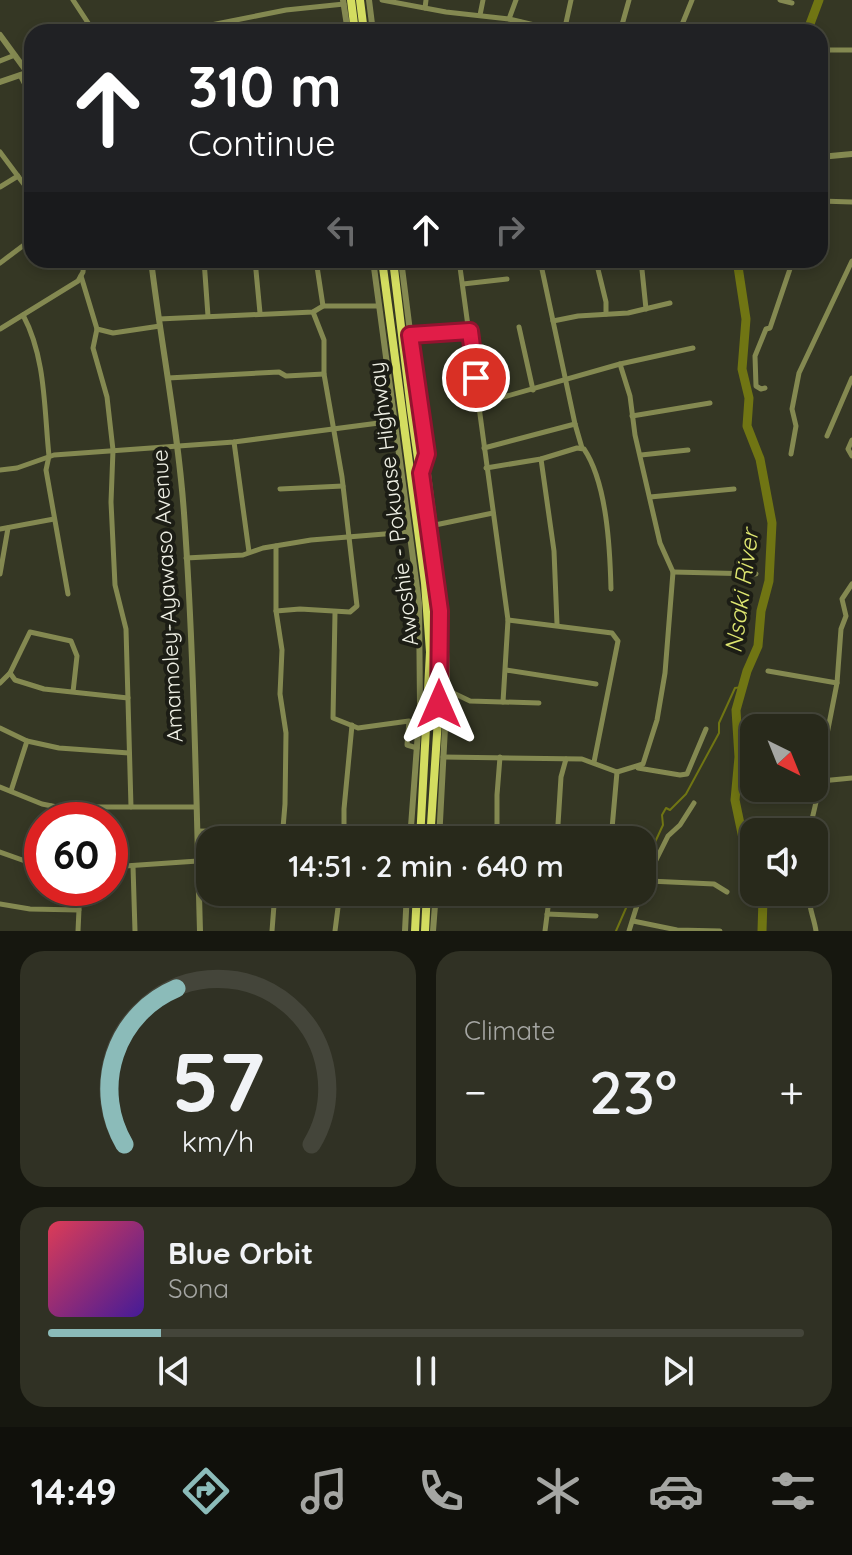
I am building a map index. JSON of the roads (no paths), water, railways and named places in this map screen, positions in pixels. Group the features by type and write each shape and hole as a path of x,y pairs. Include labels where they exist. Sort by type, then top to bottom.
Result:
{"main road":[{"path":"360,0 363,24"},
{"path":"346,1 353,24"},
{"name":"Awoshie - Pokuase Highway","path":"383,268 425,583 430,652 421,826"},
{"name":"Awoshie - Pokuase Highway","path":"394,268 440,611 431,826"},
{"path":"421,473 427,454"},
{"path":"427,724 437,729"},
{"path":"415,931 416,906"},
{"path":"425,931 426,906"}],"street":[{"path":"285,0 286,10"},
{"path":"369,0 372,24"},
{"path":"382,0 529,24"},
{"path":"425,8 426,0"},
{"path":"480,15 483,0"},
{"path":"509,19 516,0"},
{"path":"566,24 571,0"},
{"path":"622,24 629,0"},
{"path":"682,24 692,0"},
{"path":"780,0 792,3"},
{"path":"77,1 90,24"},
{"path":"208,24 346,1 347,24"},
{"path":"0,35 24,70"},
{"path":"828,50 852,50"},
{"path":"0,61 15,55"},
{"path":"0,82 24,74"},
{"path":"0,152 24,184"},
{"path":"828,156 852,154"},
{"path":"0,187 18,176"},
{"path":"828,201 852,202"},
{"path":"0,263 24,245"},
{"path":"791,454 796,426 792,409 799,373 852,261"},
{"path":"0,329 74,284 85,268"},
{"name":"Amamoley-Ayawaso Avenue","path":"152,268 178,447 198,826"},
{"path":"205,268 208,316"},
{"path":"256,268 260,313"},
{"path":"317,268 323,306"},
{"path":"374,268 419,603 420,705 411,826"},
{"path":"402,268 445,608 447,690 440,826"},
{"path":"460,268 508,620 503,702"},
{"path":"542,268 575,424 582,448 589,456 606,517 611,589"},
{"path":"598,268 606,314"},
{"path":"642,268 646,309"},
{"path":"765,388 756,386 755,356 766,329 770,328 775,317 790,268"},
{"path":"81,276 97,329 93,348 107,397 113,450 111,502 115,585 126,629 131,807"},
{"path":"463,284 507,279"},
{"path":"553,321 670,303"},
{"path":"97,329 113,333 208,316 313,312 323,306 378,306"},
{"path":"276,611 350,612 357,606 343,486 324,374 324,340 313,312"},
{"path":"23,315 38,358 49,456 46,470 68,594"},
{"path":"519,327 533,390"},
{"path":"410,335 470,331"},
{"path":"479,404 620,364 693,348"},
{"path":"443,757 566,759 594,762 602,769 617,772 643,764 647,757 657,720 669,643 673,572 660,543 630,396 620,364"},
{"path":"168,378 279,372 286,376 324,374"},
{"path":"827,436 852,378"},
{"path":"632,416 710,403"},
{"path":"841,403 852,407"},
{"path":"0,470 17,468 49,456 234,442 394,421"},
{"path":"484,448 575,424"},
{"path":"852,440 848,449 852,456"},
{"path":"234,442 249,552"},
{"path":"486,468 541,459 582,448"},
{"path":"641,455 688,450"},
{"path":"541,459 549,505 557,624"},
{"path":"280,489 343,486"},
{"path":"650,497 734,489"},
{"path":"435,525 493,513"},
{"path":"0,529 54,519"},
{"path":"0,574 8,528"},
{"path":"186,558 219,558 349,536 409,532"},
{"path":"276,546 276,611 282,650 280,694 286,733 282,826"},
{"path":"673,572 756,574"},
{"path":"828,729 837,683 841,629 849,616 842,599 852,584"},
{"path":"335,612 333,718 358,728 409,721 407,745 417,748"},
{"path":"508,620 612,633 618,641 594,762"},
{"path":"0,683 10,673 30,632 71,641 77,656 73,692"},
{"path":"506,670 596,684"},
{"path":"768,671 837,683"},
{"path":"10,673 15,680 44,689 128,698"},
{"path":"447,690 470,701 539,703"},
{"path":"344,826 352,725"},
{"path":"0,728 27,741 59,748 129,753"},
{"path":"635,768 687,774 706,729"},
{"path":"11,791 27,741"},
{"path":"497,826 500,757"},
{"path":"558,826 561,777 566,759"},
{"path":"612,826 617,772"},
{"path":"828,780 852,778"},
{"path":"0,787 40,802"},
{"path":"656,859 668,836 680,825 694,803"},
{"path":"128,807 196,807"},
{"path":"0,854 24,861"},
{"path":"128,866 196,861"},
{"path":"133,866 135,931"},
{"path":"656,880 714,884 727,892"},
{"path":"0,904 30,909 79,910"},
{"path":"78,931 79,906"},
{"name":"Amamoley-Ayawaso Avenue","path":"199,906 200,931"},
{"path":"272,931 274,906"},
{"path":"335,931 338,906"},
{"path":"405,931 406,906"},
{"path":"433,931 435,906"},
{"path":"545,931 548,906"},
{"path":"629,931 638,906"},
{"path":"810,906 816,931"},
{"path":"547,914 596,916"},
{"path":"633,921 677,930 720,931"}],"waterway":[{"name":"Nsaki River","path":"810,24 819,0"},
{"name":"Nsaki River","path":"738,268 746,319 742,369 749,398 747,426 760,459 772,523 769,581 761,611 758,646 736,710 739,757 735,800 740,824"},
{"path":"656,840 663,825 662,815 666,808 670,810 686,794 719,733 719,723 735,688 742,687"},
{"path":"616,931 627,906"},
{"name":"Nsaki River","path":"762,931 763,906"}]}
